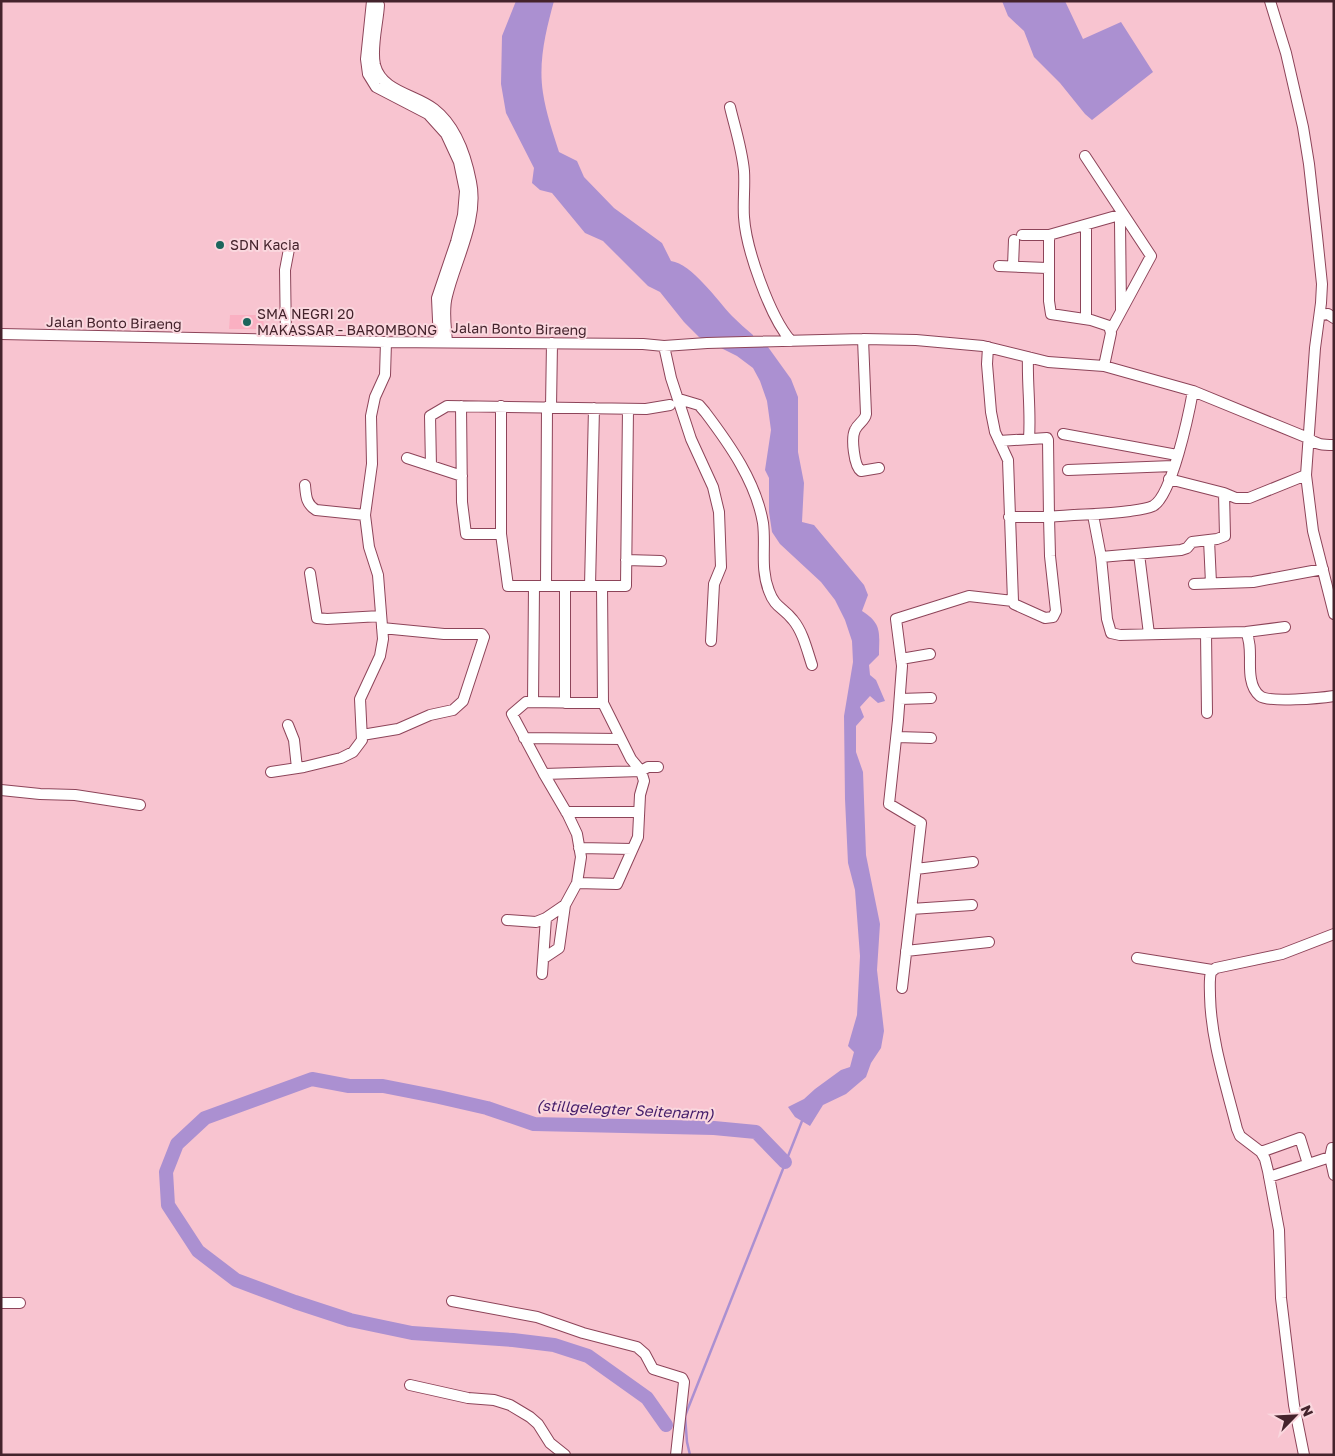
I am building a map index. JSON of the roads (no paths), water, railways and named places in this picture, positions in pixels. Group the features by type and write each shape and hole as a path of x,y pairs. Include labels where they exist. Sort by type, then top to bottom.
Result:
{"street":[{"path":"372,1 366,59 368,74 376,87 428,114 446,134 458,162 464,191 463,215 437,298 443,342"},
{"path":"379,1 374,47 374,64 378,75 385,83 434,109 447,121 456,136 472,184 472,205 466,233 446,298 443,342"},
{"path":"1270,1 1286,53 1306,143 1322,284 1315,348 1306,475 1314,531 1334,614"},
{"path":"730,107 744,172 744,217 749,249 775,316 784,334 790,341"},
{"path":"1085,156 1151,256 1111,330 1104,366"},
{"path":"1013,266 1018,238 1049,235 1123,214"},
{"path":"1121,310 1120,222 1123,214"},
{"path":"1086,225 1086,319"},
{"path":"1049,235 1051,314 1086,319 1109,325 1111,330"},
{"path":"286,340 285,270 288,249"},
{"path":"1000,266 1044,267 1049,270"},
{"path":"1320,314 1328,314 1334,318"},
{"name":"Jalan Bonto Biraeng","path":"1,334 386,342 643,344 664,346 762,341 924,340 988,347 1048,362 1104,366 1193,390 1308,438 1315,444 1334,445"},
{"path":"863,339 866,414 864,420 853,434 855,463 860,471 879,468"},
{"path":"270,772 297,768 347,756 359,746 362,735 360,699 380,656 383,639 378,575 369,547 365,515 372,464 371,416 375,397 385,375 386,342"},
{"path":"546,586 549,343"},
{"path":"664,346 691,439 713,487 719,512 721,567 714,584 711,641"},
{"path":"988,347 987,364 991,412 995,432 999,441 1008,460 1013,601 1014,604 1045,618 1052,617 1056,614 1056,607 1050,556 1048,440 1047,438 1029,438 999,441"},
{"path":"1028,356 1027,378 1031,416 1029,438"},
{"path":"1010,517 1093,515 1152,506 1160,499 1170,479 1187,422 1193,390"},
{"path":"679,398 698,405 705,412 751,482 759,504 763,525 763,565 768,588 776,605 792,618 797,626 812,665"},
{"path":"431,466 430,416 447,406 646,409 670,405"},
{"path":"462,406 462,502 466,534 502,534"},
{"path":"501,406 502,534 508,586 626,586 628,409"},
{"path":"590,586 594,408"},
{"path":"1063,434 1177,455"},
{"path":"407,458 462,476"},
{"path":"1068,470 1110,470 1173,466"},
{"path":"1170,479 1236,498 1249,498 1306,475"},
{"path":"305,485 308,502 316,510 365,515"},
{"path":"1101,557 1181,550 1192,542 1225,536 1224,493"},
{"path":"1093,515 1101,557 1109,631 1114,634 1246,632 1285,627"},
{"path":"1209,540 1211,582"},
{"path":"1139,554 1149,634"},
{"path":"626,560 661,561"},
{"path":"1194,584 1253,582 1323,569"},
{"path":"310,574 316,618 381,616"},
{"path":"533,702 534,586"},
{"path":"565,703 566,586"},
{"path":"577,883 617,884 638,837 639,812 644,780 641,771 631,759 620,739 603,703 602,586"},
{"path":"902,988 921,823 889,804 900,699 901,659 896,620 969,596 1013,601"},
{"path":"362,735 398,729 430,715 458,708 463,701 484,637 482,634 444,634 382,628"},
{"path":"1246,632 1249,640 1251,678 1261,697 1266,699 1334,696"},
{"path":"1206,633 1207,713"},
{"path":"901,659 930,654"},
{"path":"900,699 931,698"},
{"path":"507,920 536,922 546,918 564,905 577,883 580,857 577,834 512,714 526,702 603,703"},
{"path":"288,725 295,745 297,768"},
{"path":"896,737 931,738"},
{"path":"524,738 620,739"},
{"path":"544,774 641,771 648,767 658,767"},
{"path":"1,790 75,795 140,805"},
{"path":"566,812 639,812"},
{"path":"579,848 632,849"},
{"path":"916,868 973,862"},
{"path":"544,958 559,948 564,905"},
{"path":"911,909 972,905"},
{"path":"542,974 546,918"},
{"path":"1137,958 1212,970 1282,954 1334,934"},
{"path":"906,951 989,942"},
{"path":"1212,970 1210,1011 1237,1129 1240,1136 1261,1152 1265,1159 1269,1177 1278,1230 1280,1283 1294,1405 1304,1455"},
{"path":"1261,1152 1300,1138 1308,1164"},
{"path":"1269,1177 1308,1164 1332,1153 1334,1174"},
{"path":"452,1301 537,1317 583,1334 619,1342 643,1350 653,1369 682,1378 684,1382 676,1455"},
{"path":"1,1303 20,1303"},
{"path":"410,1385 468,1398 494,1400 510,1405 530,1416 559,1453"}],"waterway":[{"name":"(stillgelegter Seitenarm)","path":"666,1425 647,1398 588,1356 554,1345 513,1340 412,1333 350,1320 236,1280 198,1251 168,1205 166,1172 177,1144 205,1118 312,1079 349,1086 383,1086 439,1097 487,1108 534,1124 714,1128 756,1132 785,1162"},
{"path":"690,1455 685,1416 802,1121"}],"place":[{"name":"SDN Kacia","path":"220,245"},
{"name":"SMA NEGRI 20 MAKASSAR - BAROMBONG","path":"247,322"}]}
